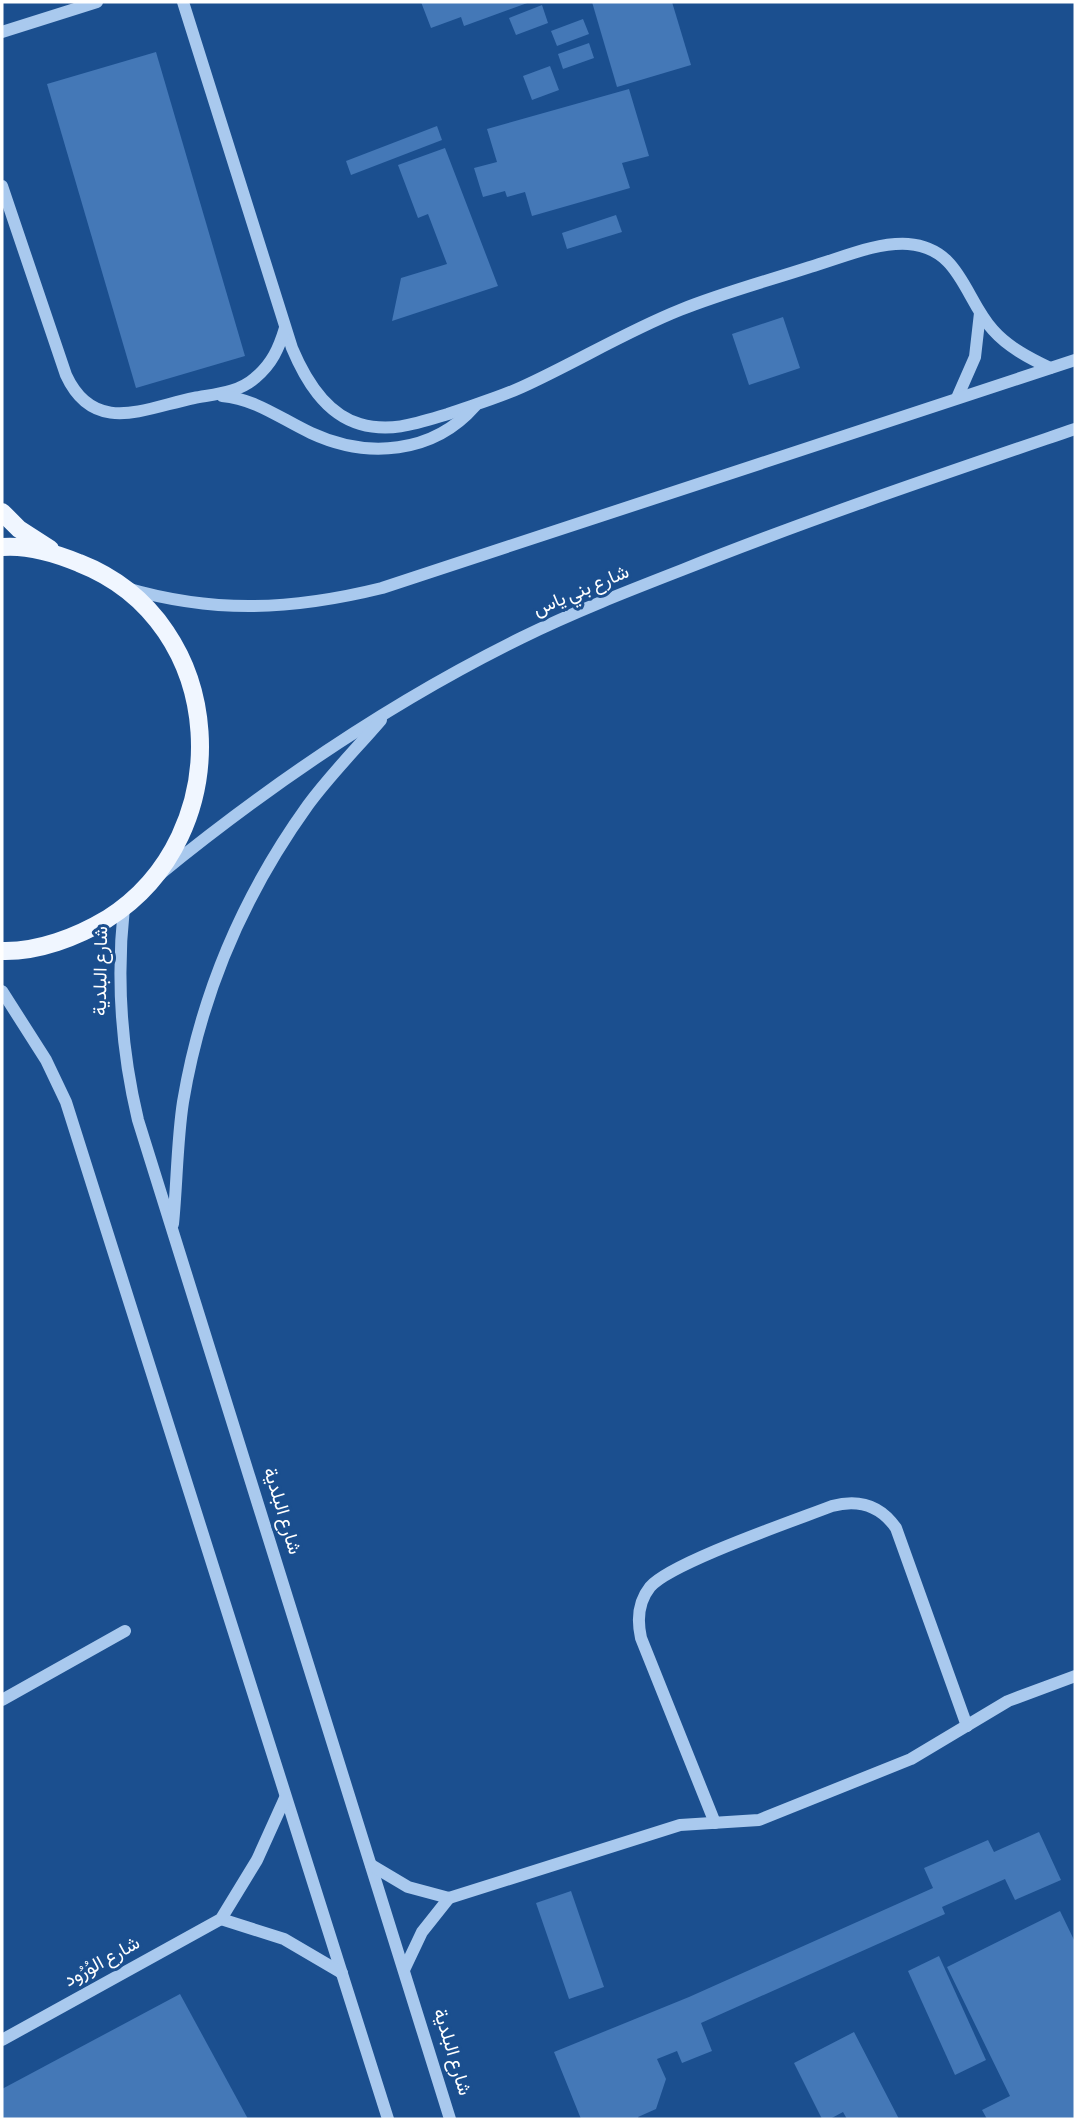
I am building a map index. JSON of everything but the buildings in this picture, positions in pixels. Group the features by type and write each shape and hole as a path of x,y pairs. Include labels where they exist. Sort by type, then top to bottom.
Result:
{"main road":[{"path":"2,512 19,529 59,555 92,568 122,587 156,620 182,659 199,716 202,752 195,798 178,843 151,882 124,907 89,930 59,941 2,951"},
{"path":"2,547 59,555"}],"street":[{"path":"2,32 97,2"},
{"path":"183,2 285,328 300,367 310,385 344,418 385,428 409,426 475,406 521,387 680,310 863,250 908,244 927,248 957,270 980,313 1010,346 1050,368"},
{"path":"2,186 66,375 79,397 101,412 114,415 235,390 253,380 268,366 279,348 285,328"},
{"path":"957,398 975,357 980,313"},
{"path":"122,587 170,601 226,607 283,607 340,599 382,588 1075,360"},
{"path":"215,395 256,403 326,439 369,449 394,449 439,436 459,424 475,406"},
{"name":"شارع بني ياس","path":"151,882 268,790 391,709 456,672 589,606 816,516 1075,429"},
{"path":"173,1231 183,1105 195,1044 221,960 276,852 310,803 391,709"},
{"name":"شارع البلدية","path":"124,907 119,953 123,1048 138,1120 450,2119"},
{"path":"2,991 46,1059 66,1102 388,2119"},
{"path":"715,1823 641,1638 639,1612 643,1600 650,1588 673,1570 832,1506 858,1502 870,1505 890,1519 896,1528 967,1726"},
{"path":"2,1699 125,1631"},
{"path":"371,1864 408,1887 449,1898 680,1825 741,1823 776,1815 911,1759 1008,1701 1075,1676"},
{"name":"شارع الوُرُود","path":"2,2040 221,1919 257,1860 285,1798"},
{"path":"404,1970 422,1932 449,1898"},
{"path":"221,1919 284,1939 342,1973"}]}
